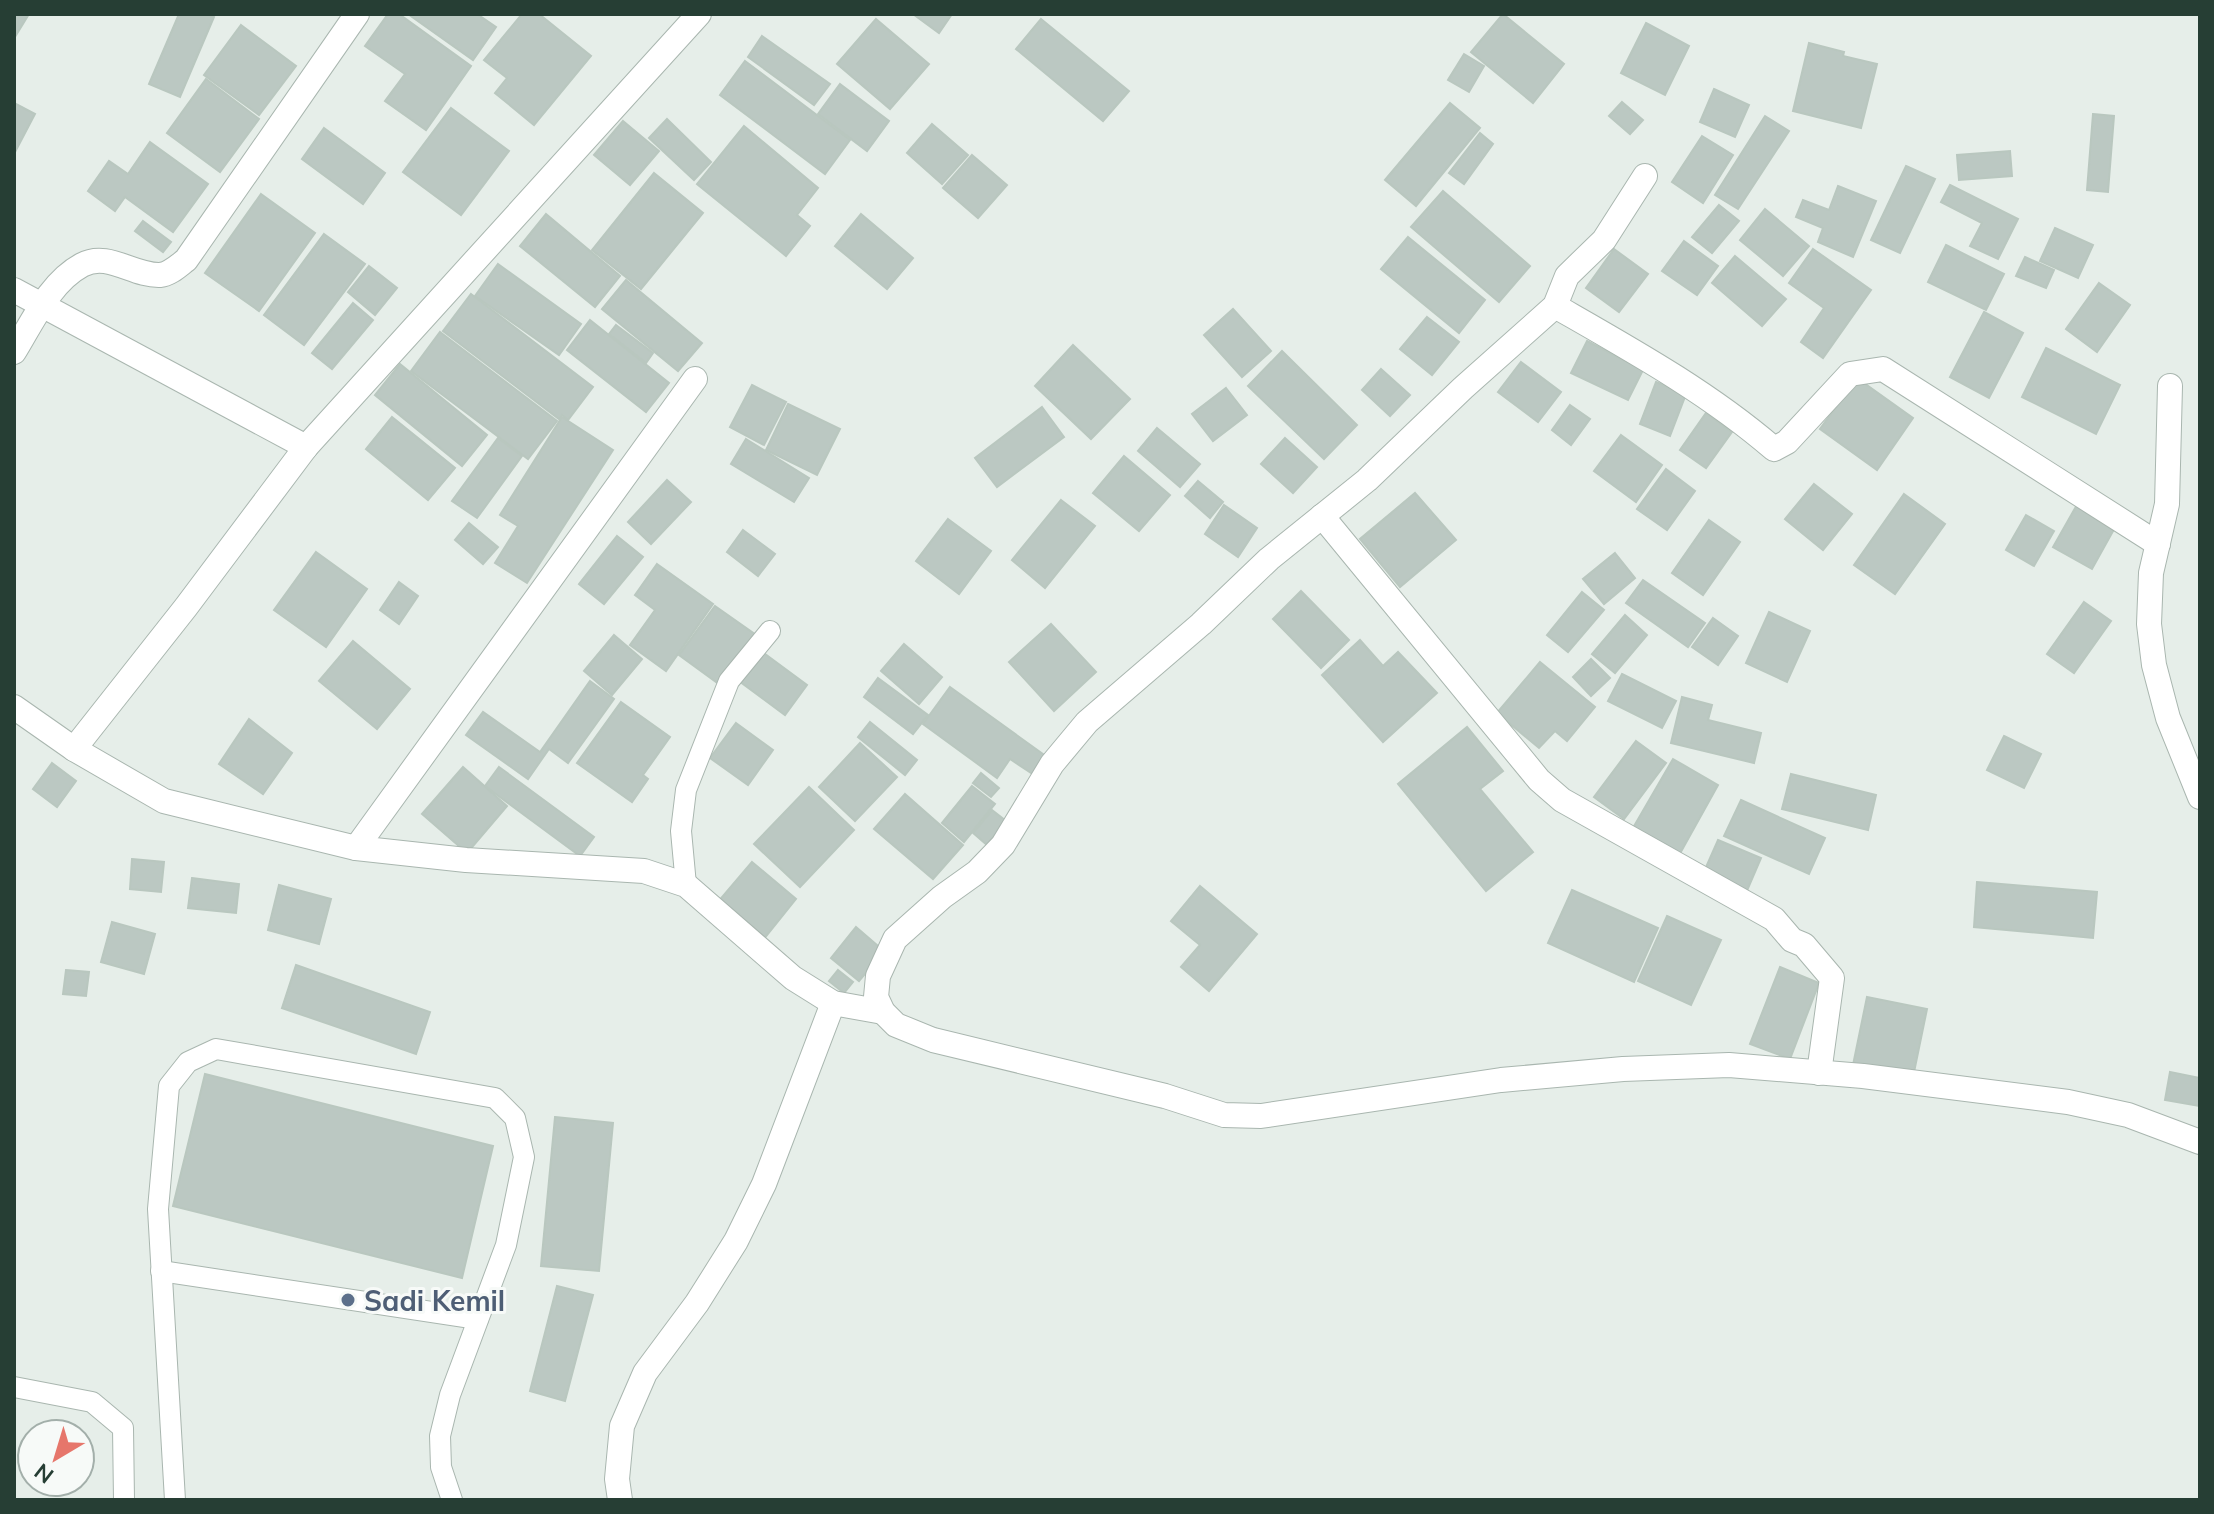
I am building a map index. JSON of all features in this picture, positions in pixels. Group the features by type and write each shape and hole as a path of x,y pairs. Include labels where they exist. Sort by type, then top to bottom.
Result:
{"street":[{"path":"14,352 42,306 70,273 85,263 103,260 159,275 172,271 186,260 357,14"},
{"path":"74,749 306,447 699,14"},
{"path":"1645,176 1604,240 1567,276 1555,306 1367,480 1269,559 1201,624 1087,722 1052,764 1003,845 977,872 942,897 895,939 878,976 876,997 883,1012 896,1025 933,1040 1165,1096 1224,1115 1261,1116 1501,1080 1623,1069 1729,1065 2068,1102 2128,1115 2200,1142"},
{"path":"14,290 306,447"},
{"path":"1555,306 1656,365 1774,449 1787,442 1850,374 1883,369 2158,544"},
{"path":"356,848 695,379"},
{"path":"2170,386 2167,504 2151,573 2149,624 2154,665 2168,718 2200,797"},
{"path":"1322,516 1539,780 1562,800 1774,919 1792,940 1804,945 1832,978 1819,1073"},
{"path":"14,707 74,749 164,801 356,848 466,860 644,871 686,885 793,978 833,1003 883,1012"},
{"path":"620,1500 617,1479 622,1426 645,1373 697,1303 736,1241 764,1184 833,1003"}],"lane":[{"path":"686,885 681,831 686,790 729,681 770,631"},
{"path":"175,1500 158,1209 169,1086 188,1062 216,1049 495,1098 515,1118 524,1157 506,1245 450,1395 440,1436 441,1467 452,1500"},
{"path":"161,1271 478,1319"},
{"path":"14,1387 92,1402 123,1428 124,1500"}],"building":[{"path":"14,14 29,14 15,37 14,36"},
{"path":"179,14 208,14 214,17 180,97 149,84"},
{"path":"388,14 399,14 471,66 426,130 385,101 405,74 365,46"},
{"path":"408,14 477,14 496,27 473,60"},
{"path":"522,14 539,14 591,56 534,125 495,93 507,78 484,60"},
{"path":"913,14 952,14 939,33"},
{"path":"1503,14 1564,64 1533,103 1471,52"},
{"path":"876,19 929,64 890,109 837,64"},
{"path":"1041,19 1129,91 1103,121 1016,49"},
{"path":"1646,23 1689,46 1665,95 1621,73"},
{"path":"241,25 296,66 259,115 204,75"},
{"path":"762,36 830,84 814,105 748,57"},
{"path":"1809,43 1877,64 1861,128 1793,111"},
{"path":"1464,54 1484,66 1469,92 1448,80"},
{"path":"745,61 850,140 825,174 720,95"},
{"path":"206,79 259,119 220,172 167,133"},
{"path":"840,84 889,121 867,151 818,114"},
{"path":"1714,89 1749,105 1735,137 1700,122"},
{"path":"1622,102 1643,120 1630,134 1609,116"},
{"path":"14,103 35,114 14,154"},
{"path":"1450,103 1480,128 1416,206 1385,180"},
{"path":"451,108 509,151 461,215 403,172"},
{"path":"2093,114 2114,116 2108,192 2087,190"},
{"path":"1765,116 1789,131 1738,209 1715,195"},
{"path":"667,119 711,162 694,180 649,138"},
{"path":"623,121 659,151 630,185 594,155"},
{"path":"932,124 968,155 942,184 907,153"},
{"path":"744,126 818,188 797,215 810,226 786,256 697,184"},
{"path":"324,128 385,173 363,204 302,159"},
{"path":"1480,133 1493,144 1464,184 1449,173"},
{"path":"1702,136 1733,155 1703,203 1672,182"},
{"path":"150,142 208,184 173,232 125,197 115,211 88,191 109,161 128,174"},
{"path":"2010,151 2012,176 1959,180 1957,155"},
{"path":"972,155 1007,185 978,218 943,188"},
{"path":"1906,166 1935,179 1900,253 1871,240"},
{"path":"654,173 703,213 641,289 592,250"},
{"path":"1950,185 2018,219 1998,259 1970,246 1982,223 1941,202"},
{"path":"1838,186 1876,201 1853,257 1818,242 1823,228 1796,217 1803,200 1829,210"},
{"path":"1443,191 1530,266 1499,302 1411,227"},
{"path":"261,194 315,233 259,311 205,273"},
{"path":"1719,205 1739,221 1712,253 1692,237"},
{"path":"1765,209 1809,246 1783,276 1740,240"},
{"path":"546,214 620,276 595,307 520,246"},
{"path":"861,214 913,258 887,289 835,246"},
{"path":"143,221 171,242 163,252 135,231"},
{"path":"2055,228 2093,245 2078,278 2040,261"},
{"path":"324,234 365,264 304,345 264,315"},
{"path":"1408,237 1485,300 1459,333 1381,269"},
{"path":"1684,241 1718,266 1697,295 1662,271"},
{"path":"1946,245 2004,274 1986,310 1928,282"},
{"path":"1614,249 1648,274 1619,312 1586,288"},
{"path":"1813,249 1871,290 1823,358 1801,342 1824,308 1789,283"},
{"path":"1735,256 1786,299 1762,326 1712,283"},
{"path":"2025,257 2054,270 2046,288 2016,276"},
{"path":"498,264 581,324 559,355 475,296"},
{"path":"369,266 397,288 375,315 348,292"},
{"path":"626,280 702,343 678,371 602,309"},
{"path":"2099,283 2130,305 2097,352 2066,329"},
{"path":"471,294 593,387 568,420 562,415 559,419 443,331"},
{"path":"353,303 373,320 332,369 312,353"},
{"path":"1233,309 1271,351 1242,377 1204,335"},
{"path":"1984,312 2023,333 1989,398 1950,377"},
{"path":"1427,317 1459,342 1432,375 1400,349"},
{"path":"590,320 669,383 646,412 567,350"},
{"path":"616,325 653,353 646,363 609,334"},
{"path":"440,332 557,421 528,459 411,371"},
{"path":"1587,341 1643,370 1628,400 1571,373"},
{"path":"1073,345 1130,399 1091,439 1035,386"},
{"path":"2046,348 2120,385 2096,434 2022,397"},
{"path":"1282,351 1357,425 1324,459 1248,386"},
{"path":"1521,362 1561,392 1538,422 1498,392"},
{"path":"400,364 487,435 462,466 375,395"},
{"path":"1381,369 1410,395 1390,416 1362,390"},
{"path":"1857,378 1913,418 1877,470 1820,429"},
{"path":"1656,382 1686,394 1670,436 1640,424"},
{"path":"752,385 786,402 764,445 730,427"},
{"path":"1226,388 1247,415 1213,441 1192,414"},
{"path":"788,404 840,429 817,475 766,450"},
{"path":"1570,405 1590,419 1571,445 1552,430"},
{"path":"1042,407 1064,437 997,487 975,458"},
{"path":"1706,413 1732,432 1706,468 1680,450"},
{"path":"392,417 455,468 428,500 366,449"},
{"path":"562,417 613,450 527,583 495,563 518,526 500,515"},
{"path":"1157,428 1200,464 1180,487 1138,451"},
{"path":"1621,435 1662,465 1636,502 1594,471"},
{"path":"498,438 522,456 477,518 452,501"},
{"path":"1285,438 1317,467 1293,493 1261,464"},
{"path":"746,439 809,478 794,502 731,464"},
{"path":"1124,456 1170,495 1139,531 1093,493"},
{"path":"1666,469 1695,491 1667,530 1637,509"},
{"path":"667,480 691,502 651,544 628,522"},
{"path":"1198,481 1223,502 1210,518 1185,496"},
{"path":"1814,484 1852,514 1823,550 1785,519"},
{"path":"1415,493 1456,540 1400,587 1360,539"},
{"path":"1904,494 1945,524 1895,594 1854,565"},
{"path":"1061,500 1095,526 1045,588 1012,560"},
{"path":"2078,503 2117,524 2092,569 2053,547"},
{"path":"1224,505 1257,528 1238,557 1205,534"},
{"path":"2026,515 2054,531 2034,566 2006,550"},
{"path":"948,519 991,551 959,594 916,561"},
{"path":"1709,520 1740,542 1703,595 1672,573"},
{"path":"469,523 498,547 483,564 455,540"},
{"path":"743,530 775,554 758,576 727,552"},
{"path":"617,536 643,557 604,604 579,584"},
{"path":"316,552 367,589 326,647 274,610"},
{"path":"1615,553 1635,578 1604,604 1583,579"},
{"path":"657,564 713,604 666,671 630,645 655,610 635,595"},
{"path":"1643,580 1705,623 1688,647 1626,603"},
{"path":"399,582 418,596 399,624 380,610"},
{"path":"1301,591 1349,640 1321,668 1273,619"},
{"path":"1582,592 1604,610 1568,652 1547,635"},
{"path":"2084,602 2111,621 2074,673 2047,654"},
{"path":"715,606 759,637 723,687 679,655"},
{"path":"1769,612 1810,631 1787,682 1746,663"},
{"path":"1625,615 1647,635 1615,673 1592,654"},
{"path":"1713,618 1738,636 1718,665 1692,647"},
{"path":"1051,624 1096,672 1054,711 1009,662"},
{"path":"614,635 642,659 612,695 584,671"},
{"path":"1360,640 1383,666 1398,652 1437,693 1383,742 1322,675"},
{"path":"353,641 410,689 377,729 319,681"},
{"path":"904,644 942,677 919,704 881,671"},
{"path":"761,651 807,685 785,715 739,681"},
{"path":"1591,659 1610,678 1591,696 1573,677"},
{"path":"1540,662 1595,707 1567,741 1555,731 1539,748 1497,713"},
{"path":"1622,674 1676,701 1662,728 1608,701"},
{"path":"878,678 928,715 913,734 864,697"},
{"path":"590,681 614,699 568,763 549,749 528,779 466,735 483,712 540,752"},
{"path":"950,687 1047,757 1034,775 1010,759 997,778 923,724"},
{"path":"1682,697 1712,705 1708,720 1761,733 1754,763 1671,743"},
{"path":"621,702 670,737 643,775 648,779 632,802 577,763"},
{"path":"249,719 292,753 263,794 219,764"},
{"path":"870,722 917,760 905,775 858,737"},
{"path":"736,723 773,750 748,785 710,758"},
{"path":"1467,727 1503,771 1480,789 1533,852 1486,891 1398,784"},
{"path":"2004,736 2041,754 2024,788 1987,770"},
{"path":"1636,741 1666,763 1624,819 1594,797"},
{"path":"860,743 897,777 855,821 819,787"},
{"path":"1673,759 1718,785 1677,859 1630,833"},
{"path":"52,763 76,781 57,807 33,789"},
{"path":"463,767 507,806 467,853 422,814"},
{"path":"499,767 594,837 580,856 485,786"},
{"path":"981,773 999,788 991,797 973,783"},
{"path":"1791,774 1876,795 1868,830 1782,809"},
{"path":"972,786 995,804 964,842 942,823"},
{"path":"809,787 854,830 800,887 754,844"},
{"path":"905,794 963,845 933,879 874,829"},
{"path":"1741,800 1825,838 1809,874 1724,836"},
{"path":"992,810 1006,821 987,845 973,833"},
{"path":"1718,840 1761,858 1746,893 1703,874"},
{"path":"132,859 164,862 161,892 130,889"},
{"path":"752,862 796,899 763,940 718,902"},
{"path":"192,878 239,884 236,913 188,908"},
{"path":"1977,882 2097,892 2093,938 1974,927"},
{"path":"279,885 331,899 319,944 268,930"},
{"path":"1200,886 1257,934 1209,991 1181,967 1200,945 1171,921"},
{"path":"1572,890 1658,928 1634,982 1548,943"},
{"path":"1667,916 1721,940 1691,1005 1638,981"},
{"path":"112,922 155,934 144,974 101,962"},
{"path":"856,927 884,951 859,981 831,958"},
{"path":"296,965 430,1012 416,1054 282,1008"},
{"path":"1780,967 1819,983 1790,1059 1750,1044"},
{"path":"66,970 89,972 86,996 63,994"},
{"path":"838,970 853,982 844,993 829,981"},
{"path":"1867,997 1927,1009 1913,1077 1853,1065"},
{"path":"2170,1072 2200,1078 2200,1106 2165,1100"},
{"path":"205,1074 493,1146 462,1278 173,1206"},
{"path":"555,1117 613,1123 599,1271 541,1266"},
{"path":"557,1286 593,1295 565,1401 530,1391"}],"place":[{"name":"Sadi Kemil","path":"348,1300"}]}
